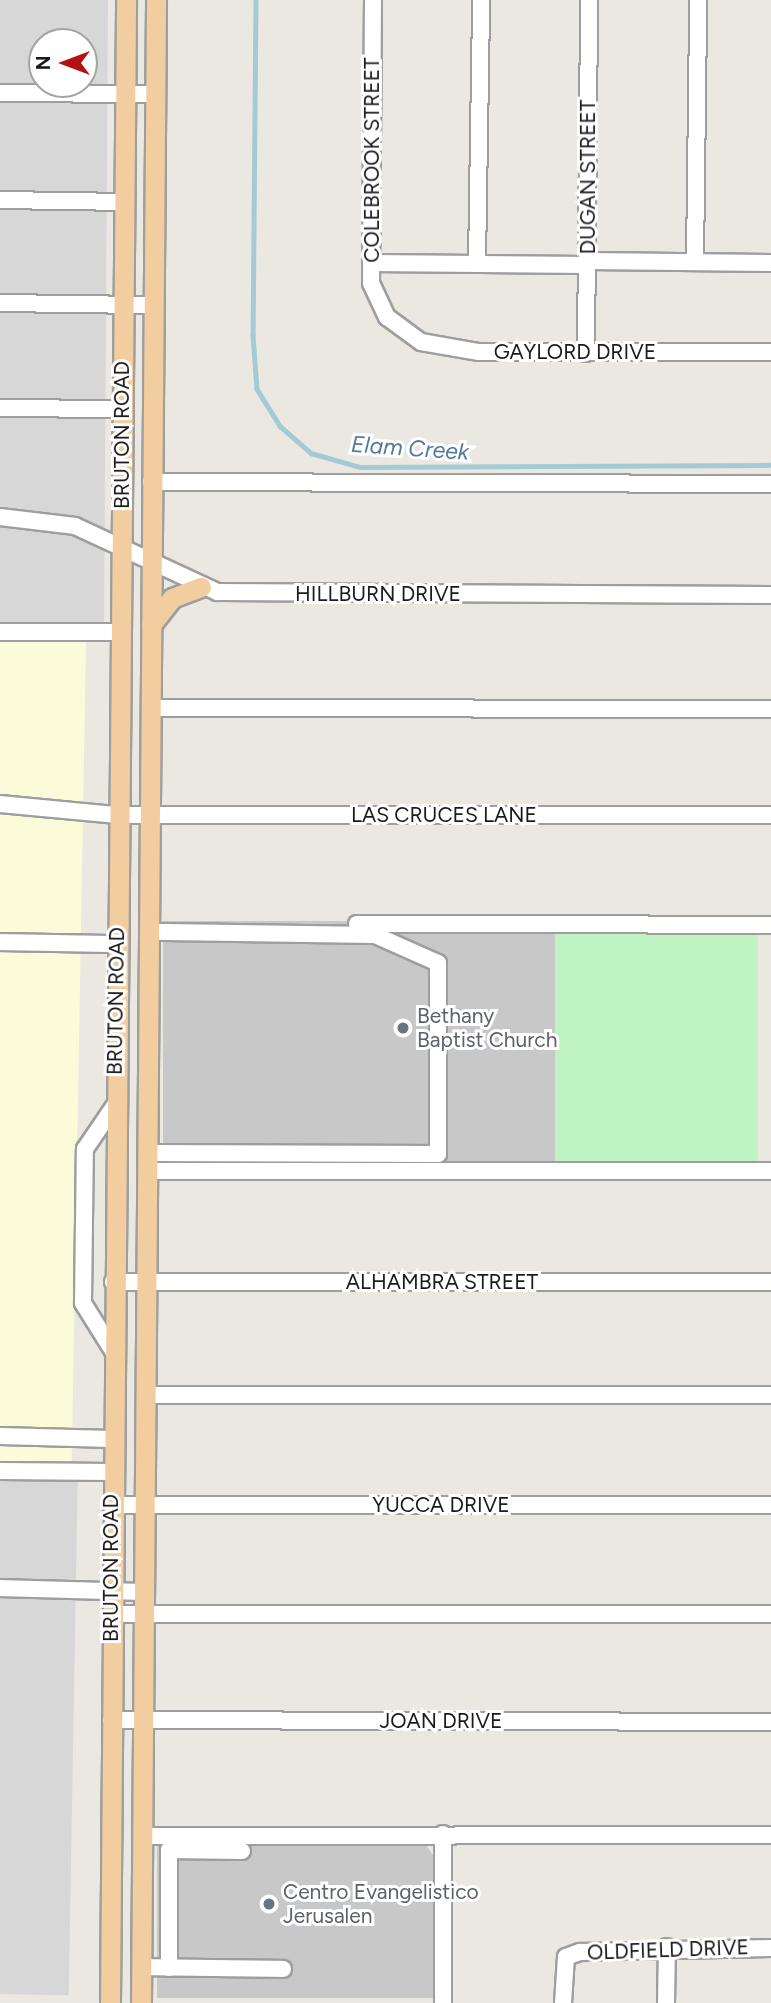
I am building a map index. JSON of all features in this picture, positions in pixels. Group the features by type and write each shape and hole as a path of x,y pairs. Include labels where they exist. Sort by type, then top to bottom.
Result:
{"main road":[{"name":"BRUTON ROAD","path":"110,2003 111,1472 126,0"},
{"name":"BRUTON ROAD","path":"141,2003 156,0"},
{"path":"151,625 172,598 201,587"},
{"path":"114,1151 147,1162"},
{"path":"110,1967 142,1967"}],"street":[{"name":"COLEBROOK STREET","path":"373,0 371,283 387,317"},
{"path":"477,263 481,0"},
{"name":"DUGAN STREET","path":"586,353 589,0"},
{"path":"695,262 698,0"},
{"path":"0,93 155,94"},
{"path":"0,200 124,202"},
{"path":"371,263 771,263"},
{"path":"0,303 152,305"},
{"name":"GAYLORD DRIVE","path":"387,317 421,342 479,352 771,352"},
{"path":"0,408 122,409"},
{"path":"151,482 771,484"},
{"name":"HILLBURN DRIVE","path":"0,517 75,526 201,587 240,594 771,596"},
{"path":"0,632 120,632"},
{"path":"150,708 771,709"},
{"name":"LAS CRUCES LANE","path":"0,804 117,815 771,815"},
{"path":"149,928 771,925"},
{"path":"147,1162 438,1154 438,963 375,935 149,928"},
{"path":"0,942 116,944"},
{"path":"113,1351 83,1303 85,1149 115,1105"},
{"path":"147,1162 771,1171"},
{"name":"ALHAMBRA STREET","path":"113,1282 771,1282"},
{"path":"146,1395 771,1395"},
{"path":"0,1436 112,1439"},
{"path":"0,1471 111,1472"},
{"name":"YUCCA DRIVE","path":"111,1504 771,1505"},
{"path":"0,1588 144,1592"},
{"path":"111,1614 771,1614"},
{"name":"JOAN DRIVE","path":"111,1720 771,1722"},
{"path":"443,1834 443,2003"},
{"path":"142,1836 771,1835"},
{"path":"169,1968 169,1850 242,1851"},
{"path":"666,2003 667,1947"},
{"name":"OLDFIELD DRIVE","path":"563,2003 566,1957 667,1947 771,1948"},
{"path":"142,1967 284,1969"}],"shaded area":[{"path":"0,0 108,0 104,625 86,641 0,640"},
{"path":"0,640 86,642 72,1463 0,1462"},
{"name":"Bethany Baptist Church","path":"163,921 555,921 555,1174 163,1174"},
{"path":"0,1462 78,1463 69,1995 0,1994"},
{"path":"157,1839 424,1842 437,1861 436,1998 157,1998"}],"green space":[{"path":"555,931 758,931 758,1167 555,1167"}],"waterway":[{"name":"Elam Creek","path":"256,0 253,335 257,389 280,426 311,453 360,467 771,465"}],"place":[{"name":"Bethany Baptist Church","path":"403,1028"},
{"name":"Centro Evangelistico Jerusalen","path":"269,1904"}]}
